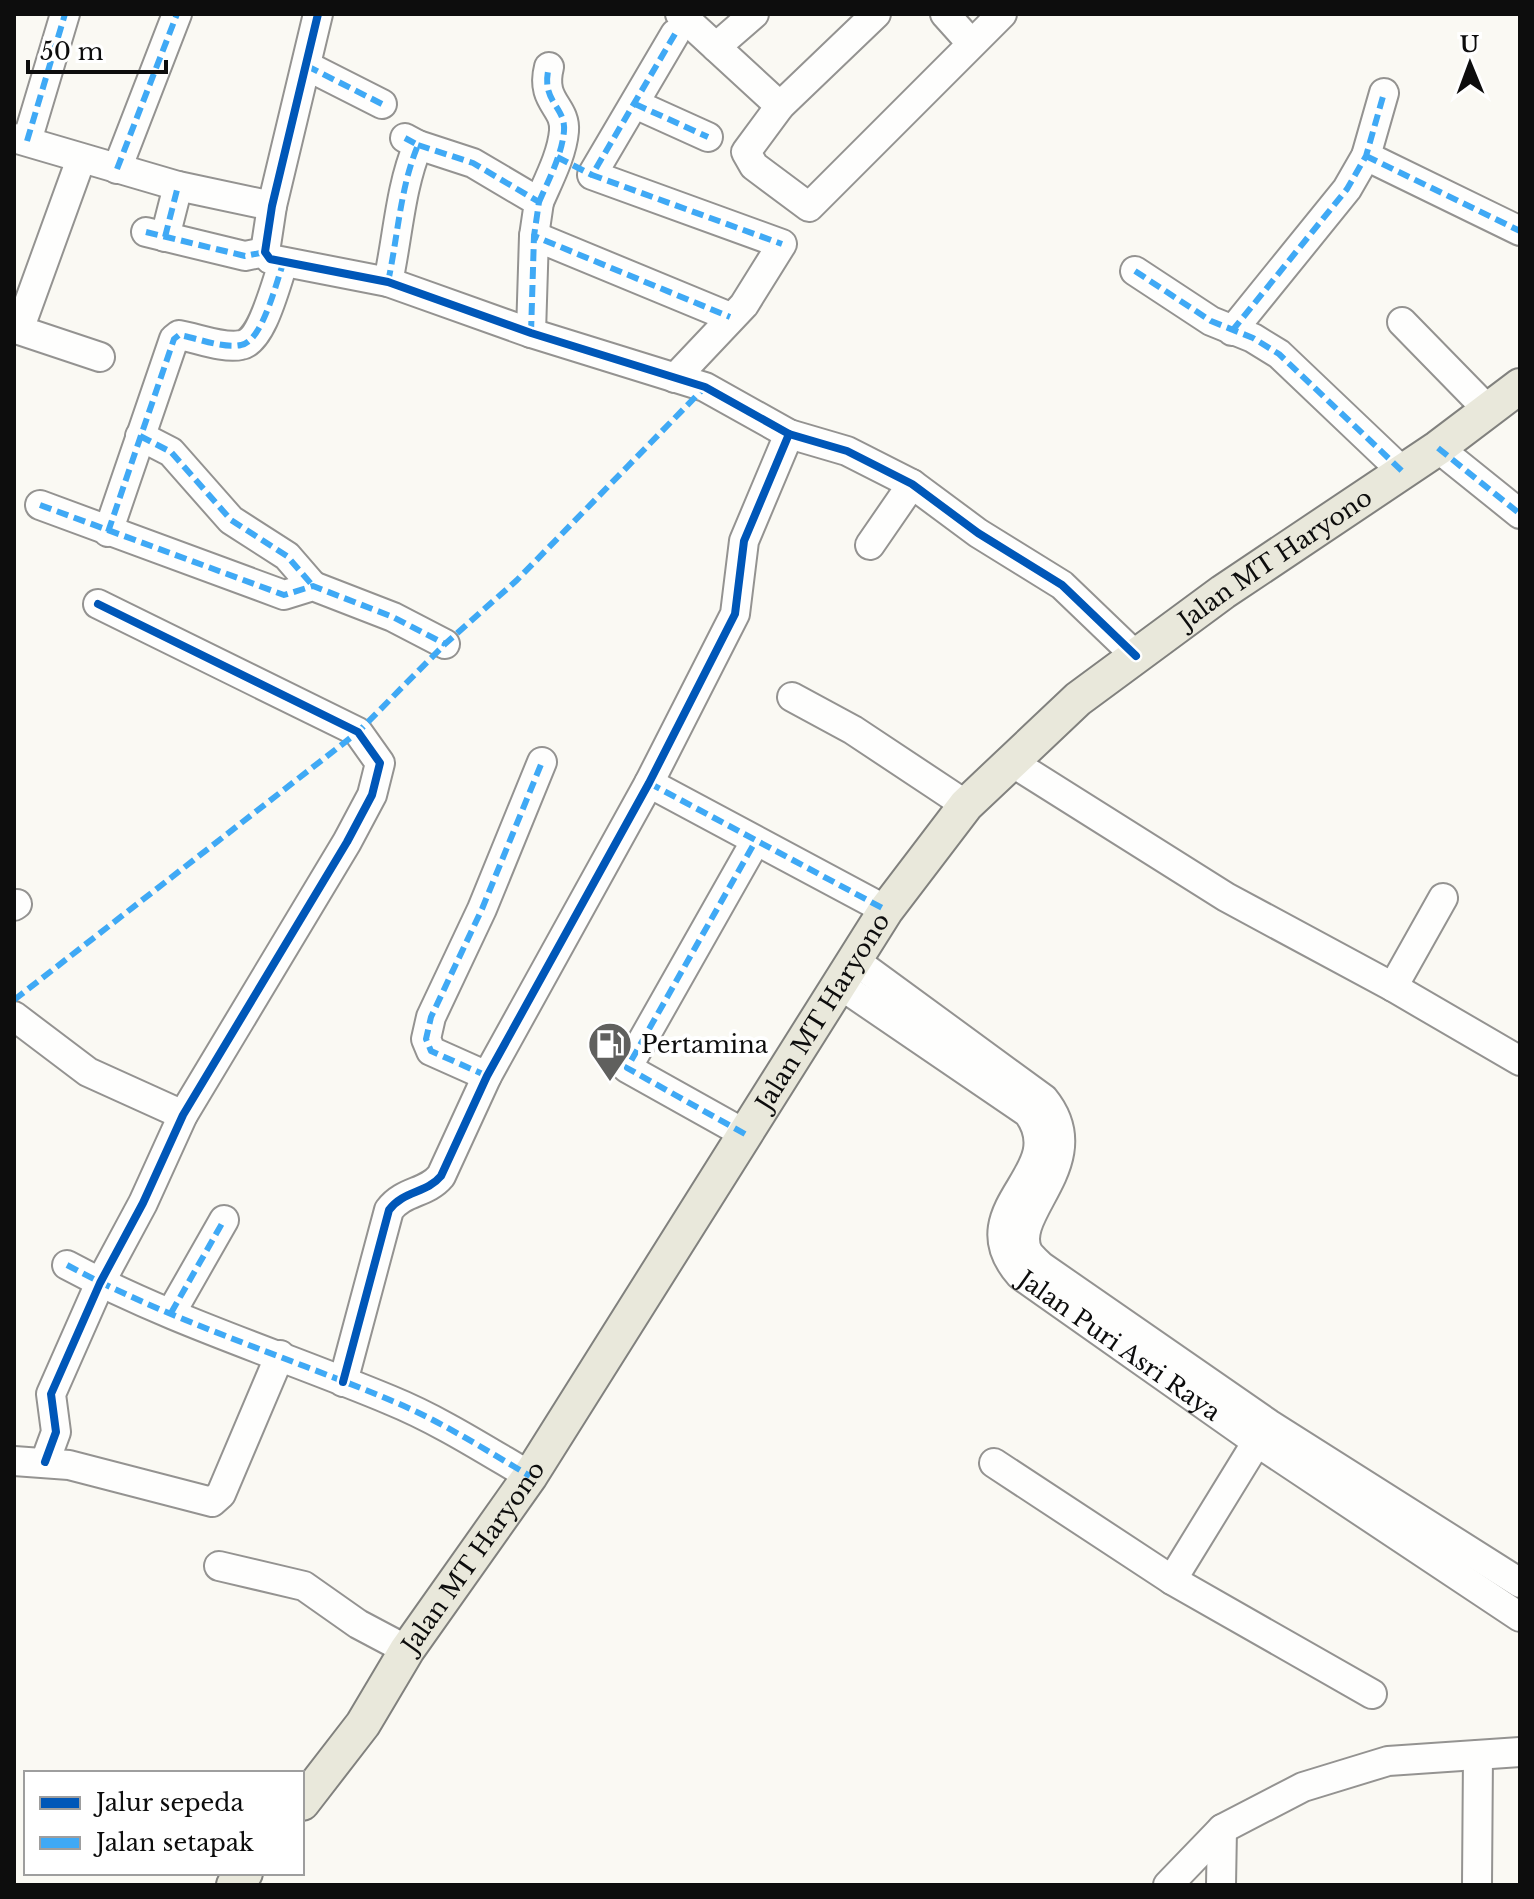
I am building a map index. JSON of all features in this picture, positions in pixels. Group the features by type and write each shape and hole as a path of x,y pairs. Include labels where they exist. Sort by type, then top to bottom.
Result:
{"main road":[{"name":"Jalan MT Haryono","path":"304,1800 363,1724 407,1650 530,1476 886,910 966,805 1078,699 1223,592 1438,448 1520,386"}],"street":[{"path":"65,14 21,140 178,186 272,206"},
{"path":"117,169 177,14"},
{"path":"108,532 174,339 179,335 238,346 250,342 259,331 274,258 272,206 318,14"},
{"path":"716,47 754,14"},
{"path":"876,14 780,106 746,152 747,159 809,207 1002,14"},
{"path":"945,14 971,43"},
{"path":"592,175 678,24 716,47 780,106"},
{"path":"307,66 382,104"},
{"path":"531,333 534,236 539,202 564,130 561,117 546,91 549,67"},
{"path":"1232,331 1347,189 1366,156 1384,93"},
{"path":"635,104 708,137"},
{"path":"388,282 400,228 412,141 473,163 539,202"},
{"path":"1366,156 1520,231"},
{"path":"557,157 592,175 782,244 756,289 675,378"},
{"path":"81,159 19,330 100,357"},
{"path":"178,186 155,235 245,256 274,258 388,282 531,333 705,387 789,434 847,451 912,484 978,533 1062,585 1136,656"},
{"path":"534,236 730,317"},
{"path":"1135,271 1188,307 1232,331 1265,344 1296,367 1402,471"},
{"path":"1402,322 1488,410"},
{"path":"343,1382 389,1210 398,1198 433,1187 441,1176 487,1076 649,783 735,614 744,541 789,434"},
{"path":"140,436 171,452 231,520 287,556 313,586 393,617 445,644"},
{"path":"1438,448 1520,514"},
{"path":"870,545 912,484"},
{"path":"40,505 108,532 183,555 284,595 313,586"},
{"path":"45,1462 56,1432 51,1394 100,1283 143,1203 183,1115 347,842 372,795 380,763 358,732 98,604"},
{"path":"792,697 853,730 966,805"},
{"path":"1010,761 1226,897 1393,987 1520,1061"},
{"path":"487,1076 431,1051 426,1039 431,1017 482,909 542,762"},
{"path":"649,783 886,910"},
{"path":"745,1134 627,1068 755,842"},
{"path":"1393,987 1443,898"},
{"name":"Jalan Puri Asri Raya","path":"847,972 902,1012 1044,1099 1058,1116 1062,1133 1061,1151 1026,1234 1027,1251 1041,1266 1084,1307 1520,1617"},
{"path":"14,1016 88,1072 183,1115"},
{"path":"171,1313 224,1220"},
{"path":"67,1265 100,1283 435,1421 530,1476"},
{"path":"14,1461 69,1465 198,1501 218,1499 280,1355"},
{"path":"1172,1580 1263,1433"},
{"name":"Jalan Puri Asri Raya","path":"1263,1433 1520,1583"},
{"path":"994,1463 1172,1580 1372,1694"},
{"path":"219,1566 304,1586 358,1624 407,1650"},
{"path":"1168,1885 1222,1829 1303,1787 1388,1761 1520,1752"},
{"path":"1477,1885 1478,1755"},
{"path":"1221,1885 1222,1829"}],"marked path":[{"path":"27,141 65,14"},
{"path":"117,169 177,14"},
{"path":"675,34 592,175 782,244"},
{"path":"307,66 382,104"},
{"path":"539,202 558,158 564,131 564,123 548,88 549,67"},
{"path":"1232,331 1347,189 1366,156 1384,93"},
{"path":"635,104 708,137"},
{"path":"388,282 403,195 418,145 405,138"},
{"path":"418,145 473,163 539,202 534,236"},
{"path":"1366,156 1520,231"},
{"path":"557,157 592,175"},
{"path":"165,237 178,186"},
{"path":"146,232 245,256 265,252"},
{"path":"531,333 534,236 730,317"},
{"path":"108,532 174,339 179,335 234,346 249,341 262,323 283,264"},
{"path":"1135,271 1211,321 1253,338 1279,354 1402,471"},
{"path":"14,1000 358,732 445,644 517,580 705,387"},
{"path":"140,436 171,452 231,520 287,556 313,586"},
{"path":"1438,448 1520,514"},
{"path":"40,505 284,595 313,586 393,617 445,644"},
{"path":"487,1076 431,1051 426,1039 431,1017 482,909 542,762"},
{"path":"649,783 886,910"},
{"path":"745,1134 627,1068 755,842"},
{"path":"171,1313 224,1220"},
{"path":"67,1265 145,1303 408,1408 530,1476"}],"cycle path":[{"path":"318,14 272,206 265,252 270,259 388,282 531,333 705,387 789,434 847,451 912,484 978,533 1062,585 1136,656"},
{"path":"343,1382 389,1210 401,1199 429,1186 441,1176 487,1076 649,783 735,614 744,541 789,434"},
{"path":"45,1462 56,1432 51,1394 100,1283 143,1203 183,1115 347,842 372,795 380,763 358,732 98,604"}],"place":[{"name":"Pertamina","path":"610,1083"}]}
